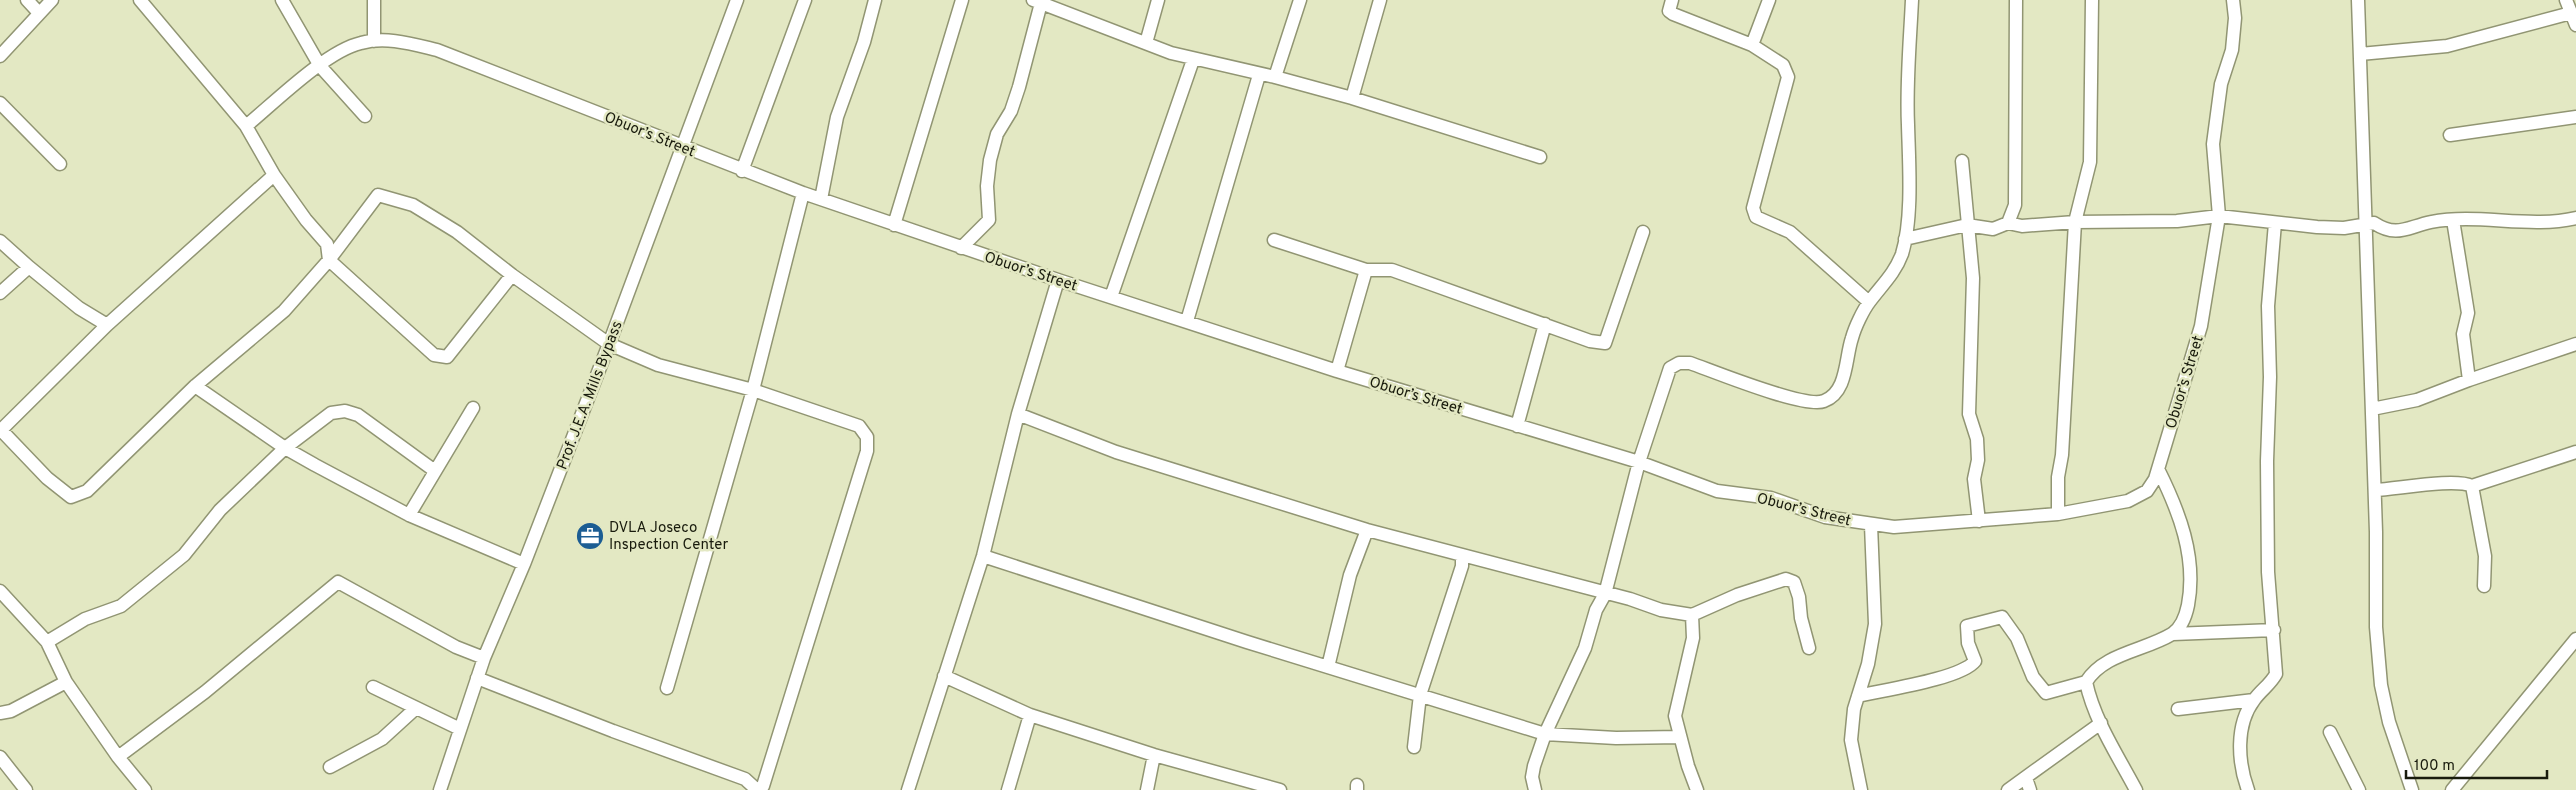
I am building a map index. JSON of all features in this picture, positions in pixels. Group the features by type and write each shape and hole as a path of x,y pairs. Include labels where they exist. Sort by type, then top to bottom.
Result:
{"street":[{"path":"27,0 39,13"},
{"path":"0,56 52,0"},
{"path":"140,0 167,35 246,126 274,174 306,220 327,244 329,260 434,355 447,357 512,276"},
{"path":"282,0 320,66 365,116"},
{"path":"374,0 374,41"},
{"name":"Prof. J.E.A. Mills Bypass","path":"440,790 484,658 524,564 609,344 681,146 737,0"},
{"path":"742,171 806,0"},
{"path":"820,199 837,117 864,42 875,0"},
{"path":"894,224 962,0"},
{"path":"1146,43 1158,0"},
{"path":"1275,77 1300,0"},
{"path":"1352,98 1380,0"},
{"path":"1672,0 1669,12 1752,45 1783,65 1788,77 1753,208 1754,214 1756,217 1790,232 1869,302"},
{"path":"1752,45 1769,0"},
{"path":"1535,790 1533,771 1545,734 1571,681 1585,648 1596,610 1605,594 1639,462 1670,368 1679,363 1690,363 1806,401 1822,402 1832,398 1839,388 1846,368 1852,338 1869,302 1891,276 1901,255 1905,239 1910,166 1908,124 1912,0"},
{"path":"2008,223 2015,205 2016,0"},
{"path":"2058,514 2058,477 2062,455 2076,222 2090,162 2092,0"},
{"name":"Obuor’s Street","path":"246,126 320,66 348,48 374,41 397,40 436,50 742,171 961,248 1337,371 1639,462 1717,490 1771,498 1825,517 1871,525 1894,527 1979,522 2058,514 2128,501 2139,497 2147,491 2158,469 2201,326 2219,216 2213,144 2221,84 2232,50 2235,18 2233,0"},
{"path":"2358,0 2372,409 2376,627 2381,685 2389,722 2412,790"},
{"path":"2566,0 2576,25"},
{"path":"961,248 989,220 987,186 990,160 997,134 1011,112 1019,87 1037,1 1193,60 1275,77 1352,98 1540,157"},
{"path":"2360,54 2447,46 2572,13"},
{"path":"1111,297 1193,60"},
{"path":"1187,322 1259,75"},
{"path":"0,103 60,164"},
{"path":"2450,135 2576,117"},
{"path":"1962,161 1973,278 1969,414 1977,439 1978,460 1974,479 1979,522"},
{"path":"274,174 107,324 0,431 71,498 87,491 195,386 284,311 329,260 373,199 378,195 413,205 442,223 512,276 609,344 658,365 753,390 858,426 867,437 867,451 763,786 757,790 745,779 613,731 477,678"},
{"path":"667,688 753,390 803,193"},
{"path":"1905,239 1967,225 1993,229 2008,223 2022,226 2076,222 2177,221 2219,216 2344,228 2374,222 2384,230 2399,232 2418,225 2453,220 2548,221 2576,218"},
{"path":"2453,220 2468,313 2463,334 2469,380"},
{"path":"2248,790 2243,777 2240,745 2244,720 2254,700 2270,685 2276,674 2268,572 2267,461 2270,377 2268,306 2275,222"},
{"path":"1274,240 1366,270 1392,270 1590,341 1605,343 1643,232"},
{"path":"0,241 79,308 107,324"},
{"path":"0,293 29,267"},
{"path":"1337,371 1366,270"},
{"path":"908,790 983,556 1018,414 1058,280"},
{"path":"1517,426 1545,324"},
{"path":"2372,409 2416,400 2576,344"},
{"path":"195,386 284,448 409,515 524,564"},
{"path":"409,515 473,408"},
{"path":"47,642 85,620 121,606 184,555 220,510 284,448 331,413 345,411 358,415 435,471"},
{"path":"1018,414 1116,452 1367,530 1605,594 1630,599 1660,610 1692,615 1738,595 1786,579 1794,582 1799,596 1801,618 1809,648"},
{"path":"2374,490 2465,483 2472,486 2576,452"},
{"path":"2158,469 2176,505 2192,568 2187,611 2181,624 2173,634"},
{"path":"2472,486 2486,556 2484,586"},
{"path":"1861,790 1851,740 1854,709 1868,664 1875,624 1871,525"},
{"path":"1328,667 1350,575 1367,530"},
{"path":"1414,747 1420,695 1462,566 1462,555"},
{"path":"983,556 1328,667 1545,734 1616,738 1680,737"},
{"path":"118,757 205,692 338,582 456,646 484,658"},
{"path":"0,591 47,642 66,682 118,757 145,790"},
{"path":"1692,615 1694,626 1692,647 1675,716 1697,790"},
{"path":"1858,696 1929,681 1969,668 1975,661 1968,643 1967,626 2002,617 2017,638 2034,677 2046,693 2086,682"},
{"path":"2136,790 2089,696 2086,682 2089,676 2109,661 2173,634 2274,630"},
{"path":"2452,790 2576,639"},
{"path":"944,676 1030,715 1154,755 1280,790"},
{"path":"0,713 10,711 66,682"},
{"path":"373,687 460,729"},
{"path":"2178,709 2254,700"},
{"path":"330,767 382,739 416,708"},
{"path":"1008,790 1030,715"},
{"path":"2008,790 2028,784 2101,723"},
{"path":"2330,732 2359,790"},
{"path":"1147,790 1154,755"},
{"path":"0,757 26,790"}],"place":[{"name":"DVLA Joseco Inspection Center","path":"590,536"}]}
